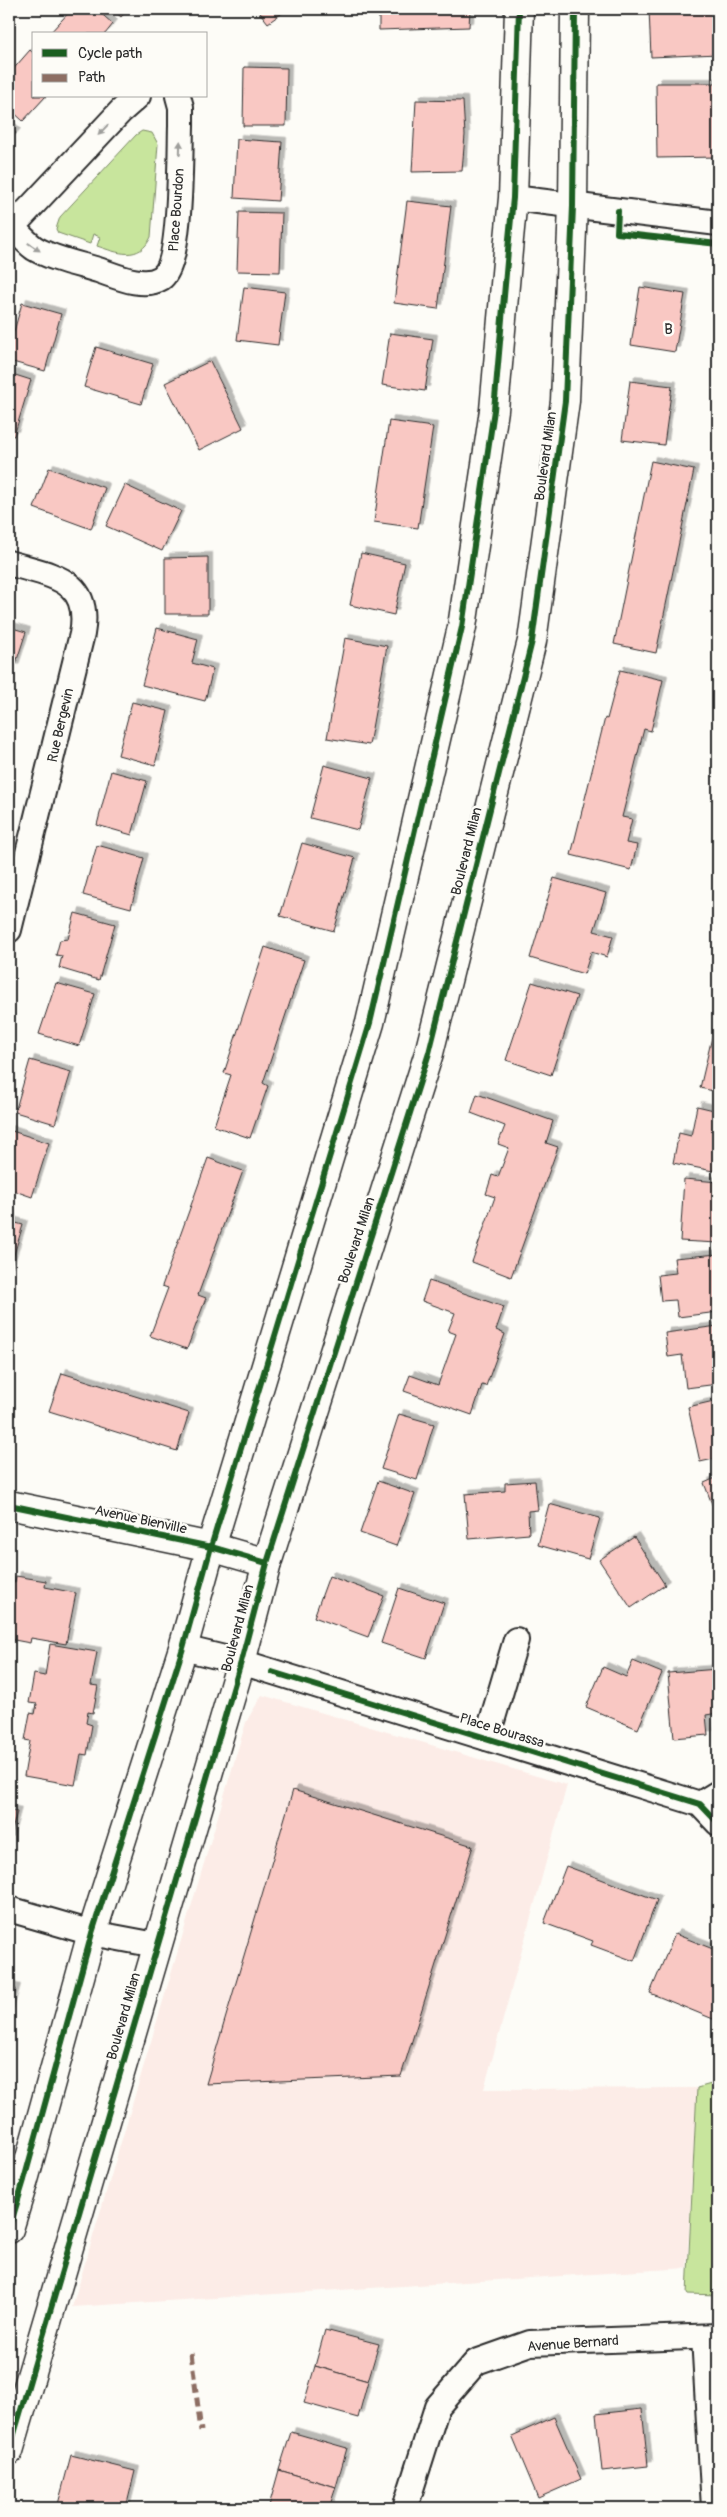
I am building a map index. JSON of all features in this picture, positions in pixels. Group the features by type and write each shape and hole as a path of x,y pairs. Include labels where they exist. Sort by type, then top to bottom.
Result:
{"main road":[{"path":"9,2229 92,1933 183,1648 211,1546 370,1023 462,627 494,410 513,198 518,9"},
{"name":"Boulevard Milan","path":"9,2451 156,1945 241,1662 267,1563 428,1053 532,641 565,401 573,206 575,9"},
{"name":"Avenue Bienville","path":"9,1505 211,1546 267,1563"}],"street":[{"name":"Place Bourdon","path":"136,98 121,111 10,229 28,244 43,252 135,281 146,282 161,278 166,273 172,258 176,230 181,126 181,106 179,98"},
{"path":"513,198 718,223"},
{"name":"Rue Bergevin","path":"9,563 68,584 80,597 84,611 82,634 9,930"},
{"name":"Place Bourassa","path":"487,1738 516,1640"},
{"name":"Place Bourassa","path":"183,1648 241,1662 487,1738 709,1799 718,1823"},
{"path":"9,1909 92,1933 156,1945"},
{"path":"711,2336 714,2508"},
{"name":"Avenue Bernard","path":"406,2508 437,2407 476,2362 530,2343 711,2336"}],"shaded area":[{"path":"262,1695 567,1785 484,2089 697,2088 687,2268 72,2307 246,1722"}],"green space":[{"path":"142,131 152,133 158,144 151,237 146,245 134,253 120,253 97,246 100,237 93,234 90,244 58,233 56,229 60,217 136,135"},
{"path":"718,2082 718,2295 687,2294 697,2088"}],"building":[{"path":"72,9 96,9 113,24 107,32 51,32"},
{"path":"112,9 128,9 121,17"},
{"path":"257,9 288,9 268,23"},
{"path":"379,9 470,9 469,27 379,30"},
{"path":"649,9 717,9 718,54 651,57"},
{"path":"30,50 32,52 32,98 44,98 23,121 9,108 9,74"},
{"path":"244,67 287,68 286,126 243,126"},
{"path":"656,83 718,83 718,157 657,158"},
{"path":"416,100 463,101 465,135 462,171 412,172"},
{"path":"9,126 16,133 9,141"},
{"path":"237,139 282,142 278,201 234,198"},
{"path":"407,201 451,206 438,309 394,303"},
{"path":"239,212 282,213 280,272 237,271"},
{"path":"244,287 285,292 278,345 237,340"},
{"path":"640,287 685,294 675,352 631,345"},
{"path":"22,303 61,314 45,371 9,361 9,349"},
{"path":"390,333 433,339 425,391 382,385"},
{"path":"96,347 153,364 141,404 84,387"},
{"path":"210,361 243,428 199,450 165,383"},
{"path":"9,373 31,380 14,436 9,435"},
{"path":"630,381 672,386 664,445 622,440"},
{"path":"389,421 433,427 418,528 374,522"},
{"path":"651,461 694,470 656,653 614,644"},
{"path":"49,468 105,488 91,529 34,508"},
{"path":"125,485 181,511 162,551 106,526"},
{"path":"361,553 405,563 394,615 350,605"},
{"path":"208,557 208,614 165,614 165,558"},
{"path":"9,627 26,632 14,669 9,667"},
{"path":"157,628 198,639 192,663 213,669 205,701 142,685"},
{"path":"345,638 387,646 369,745 327,738"},
{"path":"620,670 663,680 651,731 644,729 622,817 632,819 626,843 637,845 631,870 571,855 605,718 607,719"},
{"path":"132,702 168,711 155,765 118,755"},
{"path":"324,765 372,778 358,830 310,818"},
{"path":"111,771 147,781 132,835 97,825"},
{"path":"302,843 355,858 334,931 280,916"},
{"path":"97,845 144,858 131,908 83,895"},
{"path":"554,878 606,893 594,931 613,936 607,957 591,952 584,974 530,958"},
{"path":"75,913 115,924 99,980 59,968 62,956 56,955 60,940 68,939"},
{"path":"265,947 304,960 263,1083 268,1086 250,1138 214,1126 231,1075 224,1073"},
{"path":"532,982 577,996 551,1075 506,1060"},
{"path":"56,983 95,994 79,1046 39,1034"},
{"path":"713,1033 718,1034 718,1092 700,1088"},
{"path":"30,1060 71,1072 55,1124 15,1112"},
{"path":"477,1094 553,1121 546,1143 558,1147 511,1277 472,1262 495,1197 486,1194 492,1175 498,1177 509,1148 498,1144 505,1126 471,1113"},
{"path":"697,1106 718,1111 718,1172 673,1163 679,1133 691,1136"},
{"path":"9,1130 49,1143 32,1197 9,1189"},
{"path":"208,1158 243,1171 198,1295 206,1298 187,1349 150,1336 168,1288 162,1286"},
{"path":"684,1179 718,1182 718,1243 680,1241"},
{"path":"9,1221 23,1225 9,1271"},
{"path":"718,1254 718,1312 678,1317 676,1300 661,1301 658,1275 676,1273 674,1258"},
{"path":"429,1281 504,1307 496,1330 505,1334 486,1386 482,1385 472,1415 404,1391 410,1375 438,1385 456,1334 448,1331 455,1313 422,1301"},
{"path":"718,1326 718,1384 686,1388 682,1355 668,1357 665,1333"},
{"path":"62,1373 189,1413 177,1451 49,1411"},
{"path":"718,1400 718,1458 700,1462 688,1407"},
{"path":"399,1414 434,1424 417,1480 381,1469"},
{"path":"718,1477 718,1520 704,1483"},
{"path":"378,1481 415,1494 396,1546 360,1533"},
{"path":"535,1481 538,1510 528,1511 529,1534 469,1539 465,1494 505,1491 505,1483"},
{"path":"549,1504 600,1518 588,1559 538,1545"},
{"path":"634,1537 665,1585 631,1608 599,1560"},
{"path":"16,1576 46,1581 45,1587 76,1593 66,1644 31,1638 30,1643 9,1639 9,1581 15,1582"},
{"path":"329,1576 384,1596 368,1637 314,1617"},
{"path":"399,1588 444,1603 426,1658 381,1643"},
{"path":"50,1644 97,1652 91,1685 98,1686 93,1713 88,1712 86,1723 92,1725 87,1755 81,1754 75,1785 24,1776 30,1741 25,1740 30,1713 35,1714 37,1704 29,1703 34,1674 45,1676"},
{"path":"633,1661 662,1673 638,1729 586,1707 603,1667 626,1677"},
{"path":"718,1669 718,1713 706,1715 708,1735 674,1738 668,1673"},
{"path":"293,1790 473,1846 401,2076 206,2084"},
{"path":"9,1810 17,1812 9,1841"},
{"path":"566,1866 657,1900 634,1961 591,1945 593,1941 544,1923"},
{"path":"675,1934 718,1951 718,2021 650,1993"},
{"path":"9,1987 16,1989 9,2013"},
{"path":"325,2330 379,2344 368,2381 315,2366"},
{"path":"315,2366 368,2381 358,2418 304,2403"},
{"path":"642,2409 648,2466 602,2471 596,2414"},
{"path":"554,2417 581,2479 538,2498 512,2436"},
{"path":"291,2432 347,2448 336,2487 279,2470"},
{"path":"71,2455 135,2471 126,2508 57,2508"},
{"path":"279,2470 336,2487 329,2508 276,2508 269,2506"}],"marked path":[{"path":"191,2353 201,2431"}],"cycle path":[{"path":"9,2229 92,1933 183,1648 211,1547 370,1023 462,627 494,410 513,198 519,9"},
{"path":"9,2451 241,1662 267,1563 429,1053 532,641 565,401 573,206 575,9"},
{"path":"618,211 617,233 718,244"},
{"path":"9,1505 211,1547 267,1563"},
{"path":"272,1672 700,1804 718,1823"}],"district":[{"name":"B","path":"669,329"}]}
